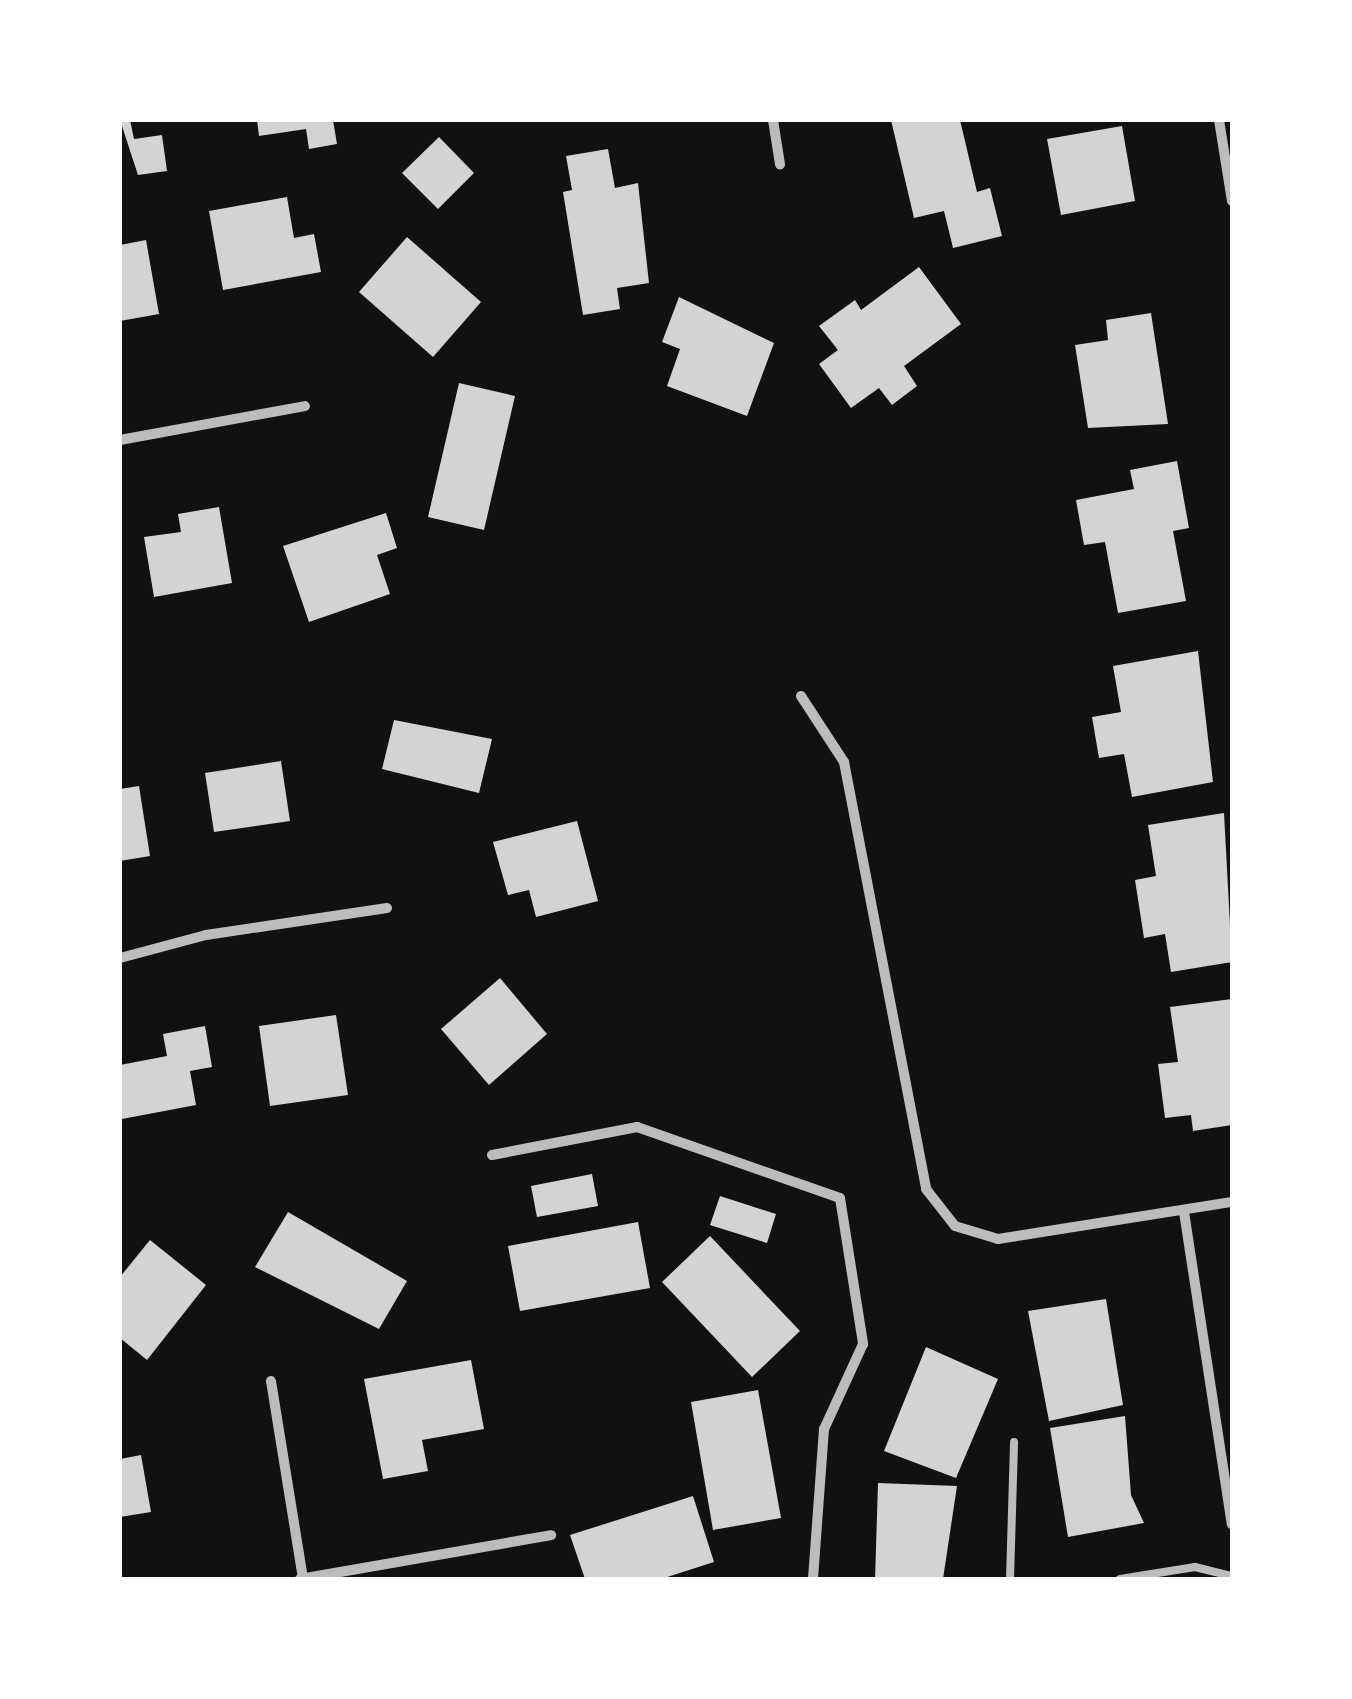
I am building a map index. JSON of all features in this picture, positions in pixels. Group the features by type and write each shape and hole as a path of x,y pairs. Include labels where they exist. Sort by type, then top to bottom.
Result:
{"street":[{"path":"773,120 780,164"},
{"path":"1219,120 1232,201"},
{"path":"120,440 305,406"},
{"path":"801,696 844,762 926,1189 954,1226 998,1239 1232,1202"},
{"path":"120,958 388,908"},
{"path":"492,1154 637,1127 840,1198 864,1344 824,1429 813,1579"},
{"path":"1184,1212 1232,1524"},
{"path":"271,1381 302,1579 550,1535"}],"lane":[{"path":"1010,1579 1014,1442"},
{"path":"1120,1579 1195,1567 1232,1576"}],"building":[{"path":"120,120 130,120 134,139 162,135 167,171 138,175"},
{"path":"257,120 333,120 337,144 309,149 306,129 259,136"},
{"path":"891,120 960,120 977,192 990,188 1002,236 953,248 944,211 914,218"},
{"path":"1122,126 1135,201 1061,215 1047,139"},
{"path":"439,137 474,173 438,209 402,173"},
{"path":"608,149 615,188 638,183 649,283 617,288 620,309 583,315 563,192 572,190 566,156"},
{"path":"287,197 294,238 314,234 321,272 223,290 209,211"},
{"path":"407,237 481,302 433,357 359,292"},
{"path":"146,240 159,314 120,321 120,245"},
{"path":"919,267 961,324 904,366 917,386 892,405 879,388 851,408 819,364 838,350 819,326 855,300 861,310"},
{"path":"679,297 774,343 747,416 667,386 680,349 662,342"},
{"path":"1151,313 1168,424 1088,428 1075,345 1108,340 1106,320"},
{"path":"459,383 515,396 484,530 428,517"},
{"path":"1177,461 1189,528 1173,531 1186,601 1118,613 1105,542 1084,545 1076,500 1134,489 1130,470"},
{"path":"219,507 232,583 154,597 144,537 181,532 178,514"},
{"path":"386,513 397,548 377,555 390,594 309,622 283,546"},
{"path":"1198,651 1213,782 1132,797 1124,754 1099,758 1092,717 1121,712 1113,666"},
{"path":"394,720 492,739 479,793 382,769"},
{"path":"281,761 290,821 214,832 205,773"},
{"path":"139,786 150,856 120,861 120,789"},
{"path":"1224,813 1232,962 1171,972 1165,934 1144,938 1135,880 1156,876 1148,825"},
{"path":"577,821 598,901 536,917 529,890 508,895 493,842"},
{"path":"500,978 547,1034 489,1085 441,1029"},
{"path":"1232,999 1232,1125 1193,1131 1191,1115 1165,1118 1158,1064 1178,1062 1170,1007"},
{"path":"336,1015 348,1095 270,1106 259,1026"},
{"path":"205,1026 212,1067 190,1071 196,1105 122,1119 120,1065 167,1056 163,1034"},
{"path":"592,1174 598,1206 537,1217 531,1186"},
{"path":"720,1196 776,1214 767,1243 710,1225"},
{"path":"288,1212 407,1281 379,1329 255,1267"},
{"path":"638,1222 650,1288 520,1311 508,1246"},
{"path":"710,1236 800,1331 752,1377 662,1282"},
{"path":"150,1240 206,1285 147,1360 120,1338 120,1277"},
{"path":"1106,1299 1123,1405 1049,1421 1028,1311"},
{"path":"926,1347 998,1379 956,1478 884,1451"},
{"path":"471,1360 484,1429 422,1440 428,1471 383,1479 364,1379"},
{"path":"758,1390 781,1518 713,1530 691,1402"},
{"path":"1125,1416 1131,1495 1144,1523 1068,1537 1050,1428"},
{"path":"141,1455 151,1512 120,1517 120,1459"},
{"path":"878,1483 957,1486 943,1579 875,1579"},
{"path":"693,1496 714,1562 661,1579 585,1579 570,1535"}]}
